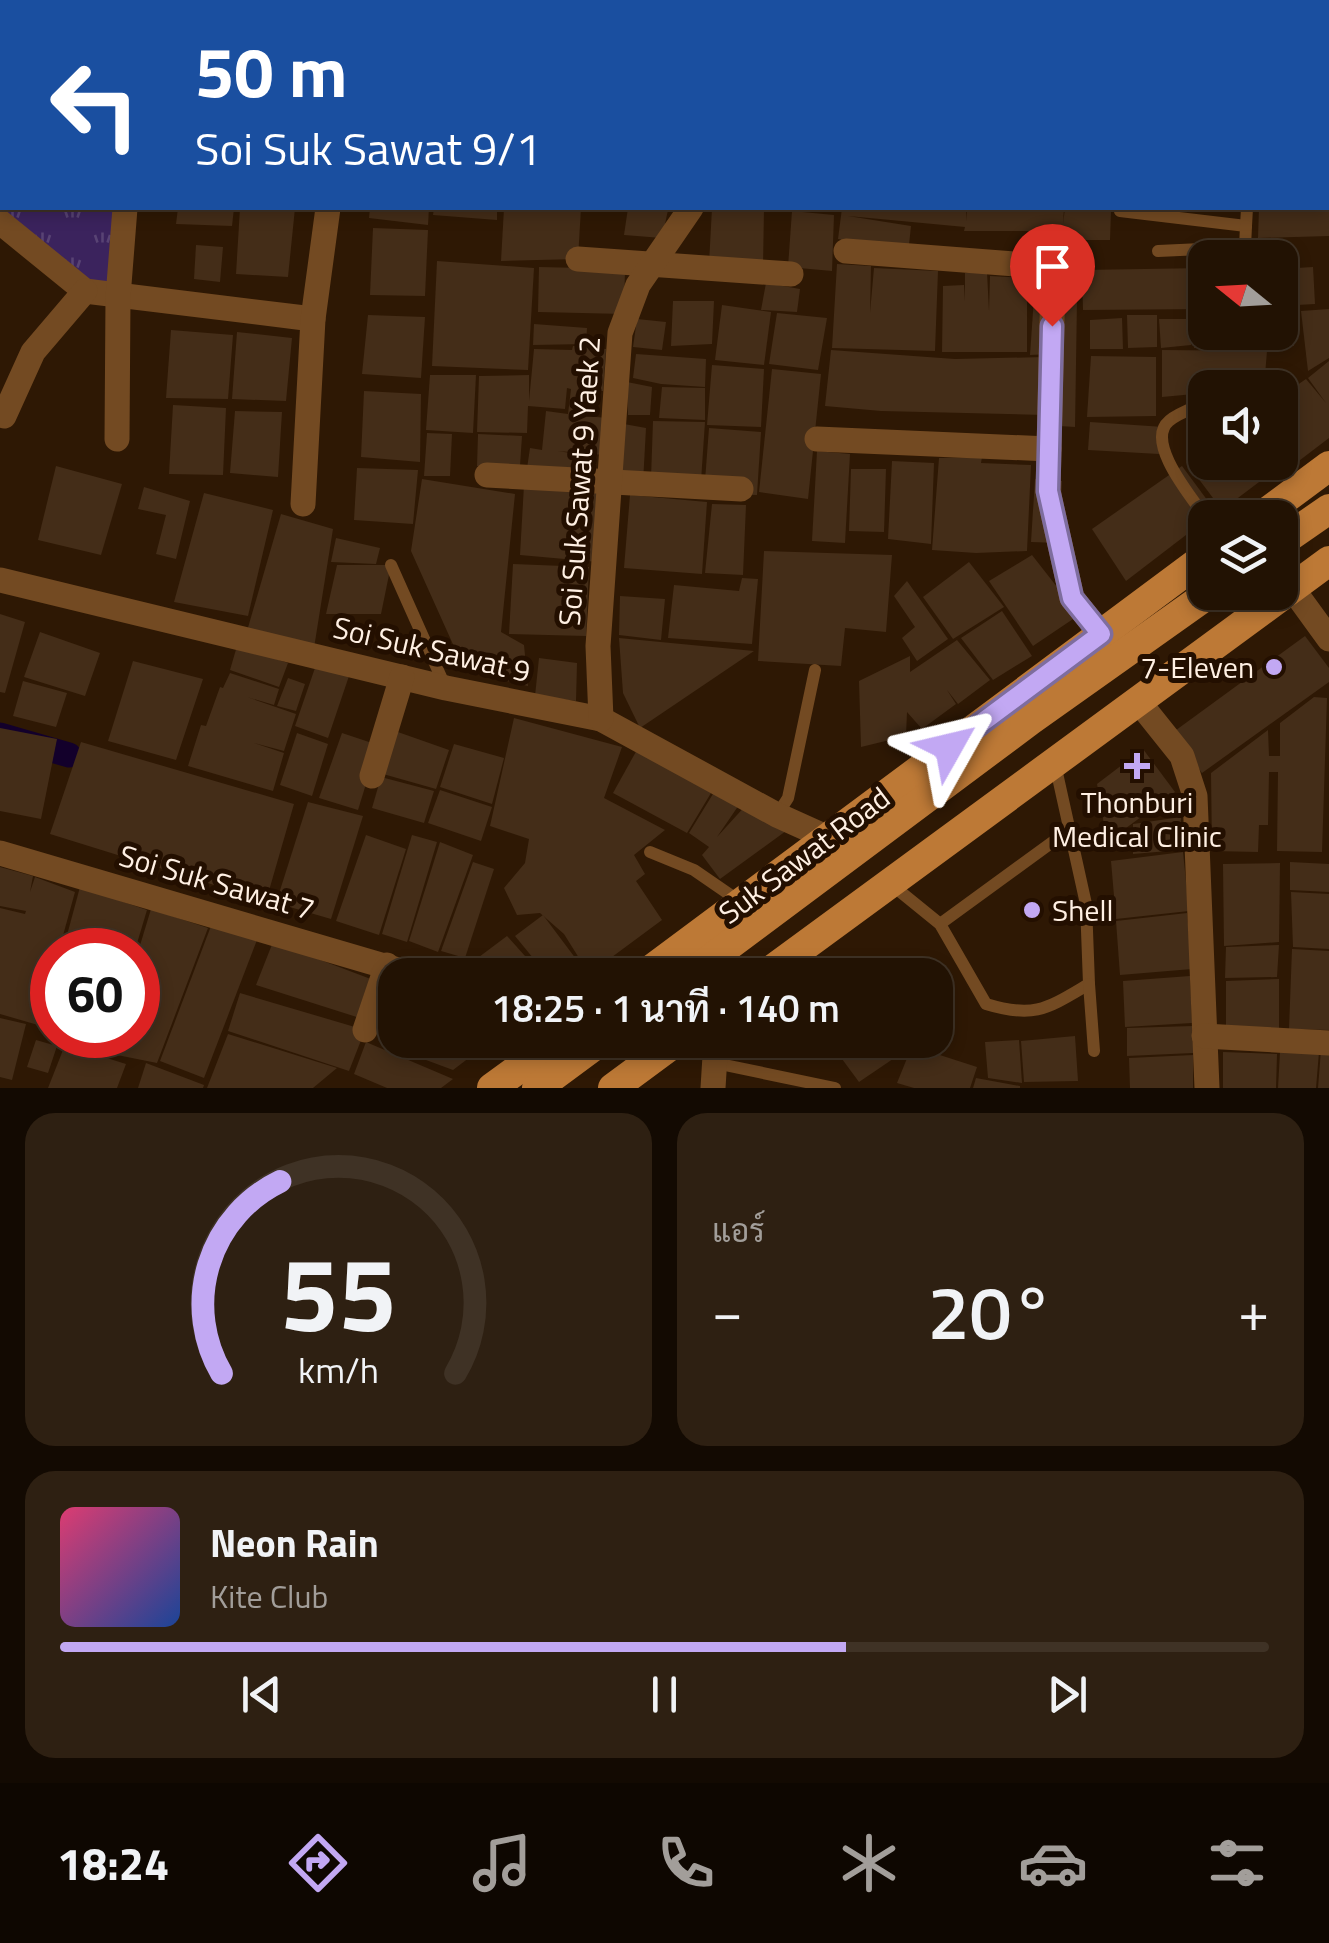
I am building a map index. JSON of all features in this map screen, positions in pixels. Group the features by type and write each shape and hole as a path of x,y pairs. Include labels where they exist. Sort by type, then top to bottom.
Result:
{"main road":[{"path":"1283,500 1329,466"},
{"path":"1298,531 1329,509"},
{"path":"1298,584 1329,561"},
{"name":"Suk Sawat Road","path":"667,958 1188,569"},
{"path":"712,958 1032,718 1188,608"},
{"path":"788,958 1262,610"},
{"path":"492,1088 527,1058"},
{"path":"538,1088 578,1058"},
{"path":"613,1088 654,1058"}],"street":[{"path":"118,439 118,297 125,210"},
{"path":"304,504 313,320 328,210"},
{"name":"Soi Suk Sawat 9 Yaek 2","path":"601,719 598,646 620,333 638,285 690,210"},
{"path":"0,222 84,291 313,320"},
{"path":"846,251 1042,266 1053,278 1048,491 1072,598 1101,634"},
{"path":"578,259 791,274"},
{"path":"4,416 33,352 84,291"},
{"path":"817,439 1049,449"},
{"path":"487,475 741,489"},
{"name":"Soi Suk Sawat 9","path":"0,580 446,688 601,719 776,815 828,838"},
{"path":"1298,596 1329,639"},
{"path":"372,776 402,677"},
{"path":"1138,701 1182,756 1195,796 1207,1088"},
{"name":"Soi Suk Sawat 7","path":"0,853 378,962"},
{"path":"365,1030 378,992"},
{"path":"1204,1036 1329,1042"}],"lane":[{"path":"1158,251 1245,248 1248,210"},
{"path":"1120,212 1246,226"},
{"path":"1188,411 1168,421 1162,434 1168,462 1194,500"},
{"path":"391,565 446,688"},
{"path":"776,815 788,798 814,670"},
{"path":"1055,764 1086,904 1094,1051"},
{"path":"940,924 1069,830"},
{"path":"650,852 694,870 741,902"},
{"path":"890,883 940,924 986,1004 1020,1012 1044,1010 1089,984"},
{"path":"714,1064 834,1088"}],"green space":[{"path":"0,210 125,210 118,297 85,291 0,222"}],"building":[{"path":"178,210 234,210 232,226 176,224"},
{"path":"240,210 295,210 288,277 236,274"},
{"path":"370,210 429,210 428,225 369,218"},
{"path":"434,210 497,210 497,220 433,215"},
{"path":"504,210 581,210 578,259 501,261"},
{"path":"628,210 668,210 662,238 624,235"},
{"path":"712,210 764,210 763,267 709,264"},
{"path":"842,210 966,210 966,221 967,210 1064,210 1063,224 1065,210 1111,211 1110,240 1081,240 1080,255 1059,254 1062,231 964,231 965,227 848,216 911,226 909,245 838,239"},
{"path":"1259,210 1329,210 1329,236 1258,238"},
{"path":"792,211 834,215 832,271 788,267"},
{"path":"373,228 428,230 425,296 370,295"},
{"path":"196,245 223,247 220,282 194,279"},
{"path":"1063,260 1078,261 1074,297 1060,295"},
{"path":"437,261 534,268 528,370 432,366"},
{"path":"837,264 871,266 870,313 874,268 938,271 935,351 832,348"},
{"path":"539,267 625,269 624,314 538,312"},
{"path":"1313,267 1315,304 1298,305 1298,268"},
{"path":"1188,268 1188,309 1083,310 1082,270"},
{"path":"987,272 989,311 990,276 1027,278 1027,352 942,352 943,286 964,285 965,301 965,273"},
{"path":"766,283 800,289 797,312 761,310"},
{"path":"1034,297 1053,298 1051,354 1030,355"},
{"path":"1077,300 1075,427 1059,426 1061,301"},
{"path":"673,301 714,301 712,344 671,346"},
{"path":"722,305 771,312 764,365 715,360"},
{"path":"1329,309 1329,358 1308,371 1301,311"},
{"path":"777,313 827,318 818,370 769,364"},
{"path":"368,315 425,317 421,378 362,374"},
{"path":"1127,315 1157,315 1157,347 1128,348"},
{"path":"1122,318 1123,349 1090,349 1090,320"},
{"path":"637,319 666,322 662,350 633,347"},
{"path":"1159,319 1188,319 1188,345 1161,348"},
{"path":"534,324 587,328 586,344 533,345"},
{"path":"171,330 233,335 228,399 166,398"},
{"path":"237,332 292,338 286,401 232,399"},
{"path":"573,346 606,349 603,391 597,391 594,415 576,415 607,418 604,455 558,451 589,456 585,480 526,475 530,448 542,450 546,411 568,414 571,389 567,388 565,409 528,406 527,433 477,432 479,376 529,375 529,401 534,349 572,350"},
{"path":"831,350 955,359 1044,357 1044,415 825,406"},
{"path":"1162,350 1267,351 1265,370 1188,370 1188,395 1162,397"},
{"path":"636,354 706,359 705,387 633,378"},
{"path":"1091,356 1156,357 1156,416 1087,417"},
{"path":"1329,361 1329,438 1298,462 1298,384 1306,379 1326,403 1308,378"},
{"path":"712,365 764,369 761,427 707,425"},
{"path":"772,369 821,374 808,499 759,492"},
{"path":"430,375 476,375 473,433 426,430"},
{"path":"627,382 652,387 650,415 628,415"},
{"path":"662,387 705,388 705,420 659,418"},
{"path":"364,391 421,394 420,462 361,457"},
{"path":"173,405 226,408 223,475 169,474"},
{"path":"235,411 282,412 278,477 230,473"},
{"path":"653,421 705,422 701,481 651,478"},
{"path":"1090,422 1164,427 1159,454 1088,450"},
{"path":"624,424 646,428 643,483 620,478"},
{"path":"709,428 761,432 757,495 704,494"},
{"path":"427,433 452,434 450,476 424,476"},
{"path":"478,434 522,436 520,466 477,466"},
{"path":"817,451 850,454 845,543 812,541"},
{"path":"982,457 981,463 1031,465 1027,551 932,550 939,458"},
{"path":"892,461 934,463 931,544 888,539"},
{"path":"56,466 122,484 101,555 38,540"},
{"path":"1182,466 1188,480 1192,480 1207,500 1188,500 1188,533 1126,581 1092,529"},
{"path":"357,468 418,470 413,524 354,520"},
{"path":"851,469 886,469 884,532 849,531"},
{"path":"422,479 515,494 501,632 524,645 528,686 465,671 411,551"},
{"path":"1035,479 1062,481 1059,543 1031,542"},
{"path":"1200,480 1262,480 1235,500 1214,500"},
{"path":"524,485 601,491 598,562 520,555"},
{"path":"144,487 190,501 176,559 156,554 166,515 138,509"},
{"path":"204,493 273,510 248,616 174,602"},
{"path":"630,495 707,502 702,574 624,568"},
{"path":"712,504 746,505 743,575 705,573"},
{"path":"281,514 333,529 314,648 247,631"},
{"path":"336,538 380,548 376,564 331,562"},
{"path":"764,551 892,555 886,632 845,628 841,666 758,661"},
{"path":"1032,555 1079,615 1033,646 989,581"},
{"path":"969,562 1004,607 953,639 923,597"},
{"path":"513,564 589,567 586,636 509,634"},
{"path":"337,565 391,565 381,614 326,614"},
{"path":"742,578 758,579 752,644 668,638 674,585 739,591"},
{"path":"907,581 948,639 917,661 902,638 915,627 894,596"},
{"path":"620,596 665,599 661,640 619,635"},
{"path":"1002,611 1032,656 993,680 961,638"},
{"path":"0,614 25,622 5,693 0,692"},
{"path":"40,632 100,653 85,696 24,677"},
{"path":"1305,636 1329,668 1329,682 1202,773 1172,733"},
{"path":"619,638 754,651 640,728 623,693"},
{"path":"957,640 990,680 958,704 947,690 956,704 922,729 907,712 906,736 861,747 859,681 910,656 910,672"},
{"path":"237,646 288,663 279,687 230,670"},
{"path":"539,658 577,663 576,701 535,696"},
{"path":"133,661 203,679 176,760 108,741"},
{"path":"316,665 349,676 328,738 295,726"},
{"path":"230,673 279,689 274,705 247,697 296,714 284,751 254,743 284,753 273,791 188,766 201,725 206,726 220,687 223,688"},
{"path":"288,678 305,684 296,711 277,706"},
{"path":"23,681 67,693 56,727 13,716"},
{"path":"1314,697 1327,698 1322,852 1277,851 1278,772 1269,772 1268,825 1259,825 1258,852 1212,851 1211,773 1268,730 1269,756 1280,756 1280,723"},
{"path":"514,718 622,747 604,798 665,830 634,855 645,874 636,881 662,920 611,958 579,958 564,934 540,913 517,915 504,888 525,863 529,839 490,826"},
{"path":"0,728 57,739 41,819 0,811"},
{"path":"395,731 449,750 436,789 383,774"},
{"path":"297,733 328,744 312,796 280,785"},
{"path":"342,733 378,745 358,810 319,798"},
{"path":"81,742 294,804 266,901 50,834"},
{"path":"454,744 504,758 492,804 440,787"},
{"path":"638,748 714,788 687,833 613,793"},
{"path":"1143,749 1175,792 1107,842 1097,784"},
{"path":"381,777 434,791 424,823 372,808"},
{"path":"716,789 741,802 717,837 747,804 786,831 720,879 702,855 709,847 689,833"},
{"path":"440,790 492,807 481,841 428,823"},
{"path":"308,802 363,816 331,919 276,903"},
{"path":"1181,817 1180,850 1133,854 1133,824"},
{"path":"366,835 406,849 379,935 336,921"},
{"path":"412,835 437,842 407,942 382,934"},
{"path":"440,842 473,855 438,952 409,941"},
{"path":"1183,852 1189,911 1116,919 1111,861"},
{"path":"473,862 494,869 465,958 441,951"},
{"path":"1290,862 1329,864 1329,892 1290,890"},
{"path":"1280,863 1279,942 1224,946 1223,864"},
{"path":"0,867 33,876 30,892 35,877 75,892 65,928 30,928 30,1023 0,1014 0,908 25,914 26,911 0,906"},
{"path":"80,887 147,910 142,928 69,928"},
{"path":"1291,892 1329,894 1329,949 1293,947"},
{"path":"151,909 208,928 160,1055 160,928 145,928"},
{"path":"1187,913 1192,969 1120,975 1116,921"},
{"path":"543,915 575,958 533,958 515,936"},
{"path":"211,926 257,940 204,1078 160,1061"},
{"path":"507,936 527,958 478,958"},
{"path":"273,942 376,981 363,1019 256,985"},
{"path":"1279,945 1277,977 1225,978 1226,947"},
{"path":"1292,949 1329,951 1329,1030 1289,1029"},
{"path":"1190,976 1192,1023 1125,1027 1123,981"},
{"path":"1279,979 1279,1028 1226,1028 1226,981"},
{"path":"240,993 365,1030 349,1071 228,1031"},
{"path":"0,1018 26,1024 12,1080 0,1077"},
{"path":"1193,1026 1193,1053 1127,1056 1127,1028"},
{"path":"228,1034 337,1068 313,1088 207,1088"},
{"path":"1075,1036 1078,1081 1024,1082 1021,1041"},
{"path":"1019,1040 1022,1083 988,1078 985,1042"},
{"path":"366,1042 378,1047 378,1058 404,1058 453,1079 441,1088 387,1088 354,1074"},
{"path":"1321,1050 1329,1050 1329,1088 1318,1088"},
{"path":"1223,1052 1277,1054 1276,1088 1223,1088"},
{"path":"1280,1052 1319,1052 1316,1088 1278,1088"},
{"path":"1193,1055 1193,1088 1130,1088 1129,1058"},
{"path":"30,1058 53,1058 48,1073 27,1067"},
{"path":"60,1058 107,1058 126,1064 117,1088 48,1088"},
{"path":"132,1058 159,1058 157,1063"},
{"path":"421,1058 469,1058 453,1070"},
{"path":"841,1058 894,1058 859,1082"},
{"path":"907,1058 949,1058 977,1067 970,1088 914,1088 897,1083"},
{"path":"146,1063 204,1085 203,1088 138,1088"},
{"path":"976,1078 1020,1086 1020,1088 973,1088"}],"waterway":[{"path":"0,735 69,755"}],"place":[{"name":"7-Eleven","path":"1274,667"},
{"name":"Thonburi Medical Clinic","path":"1137,766"},
{"name":"Shell","path":"1032,910"}],"route":[{"path":"949,747 1101,634 1072,598 1048,491 1052,326"}]}
